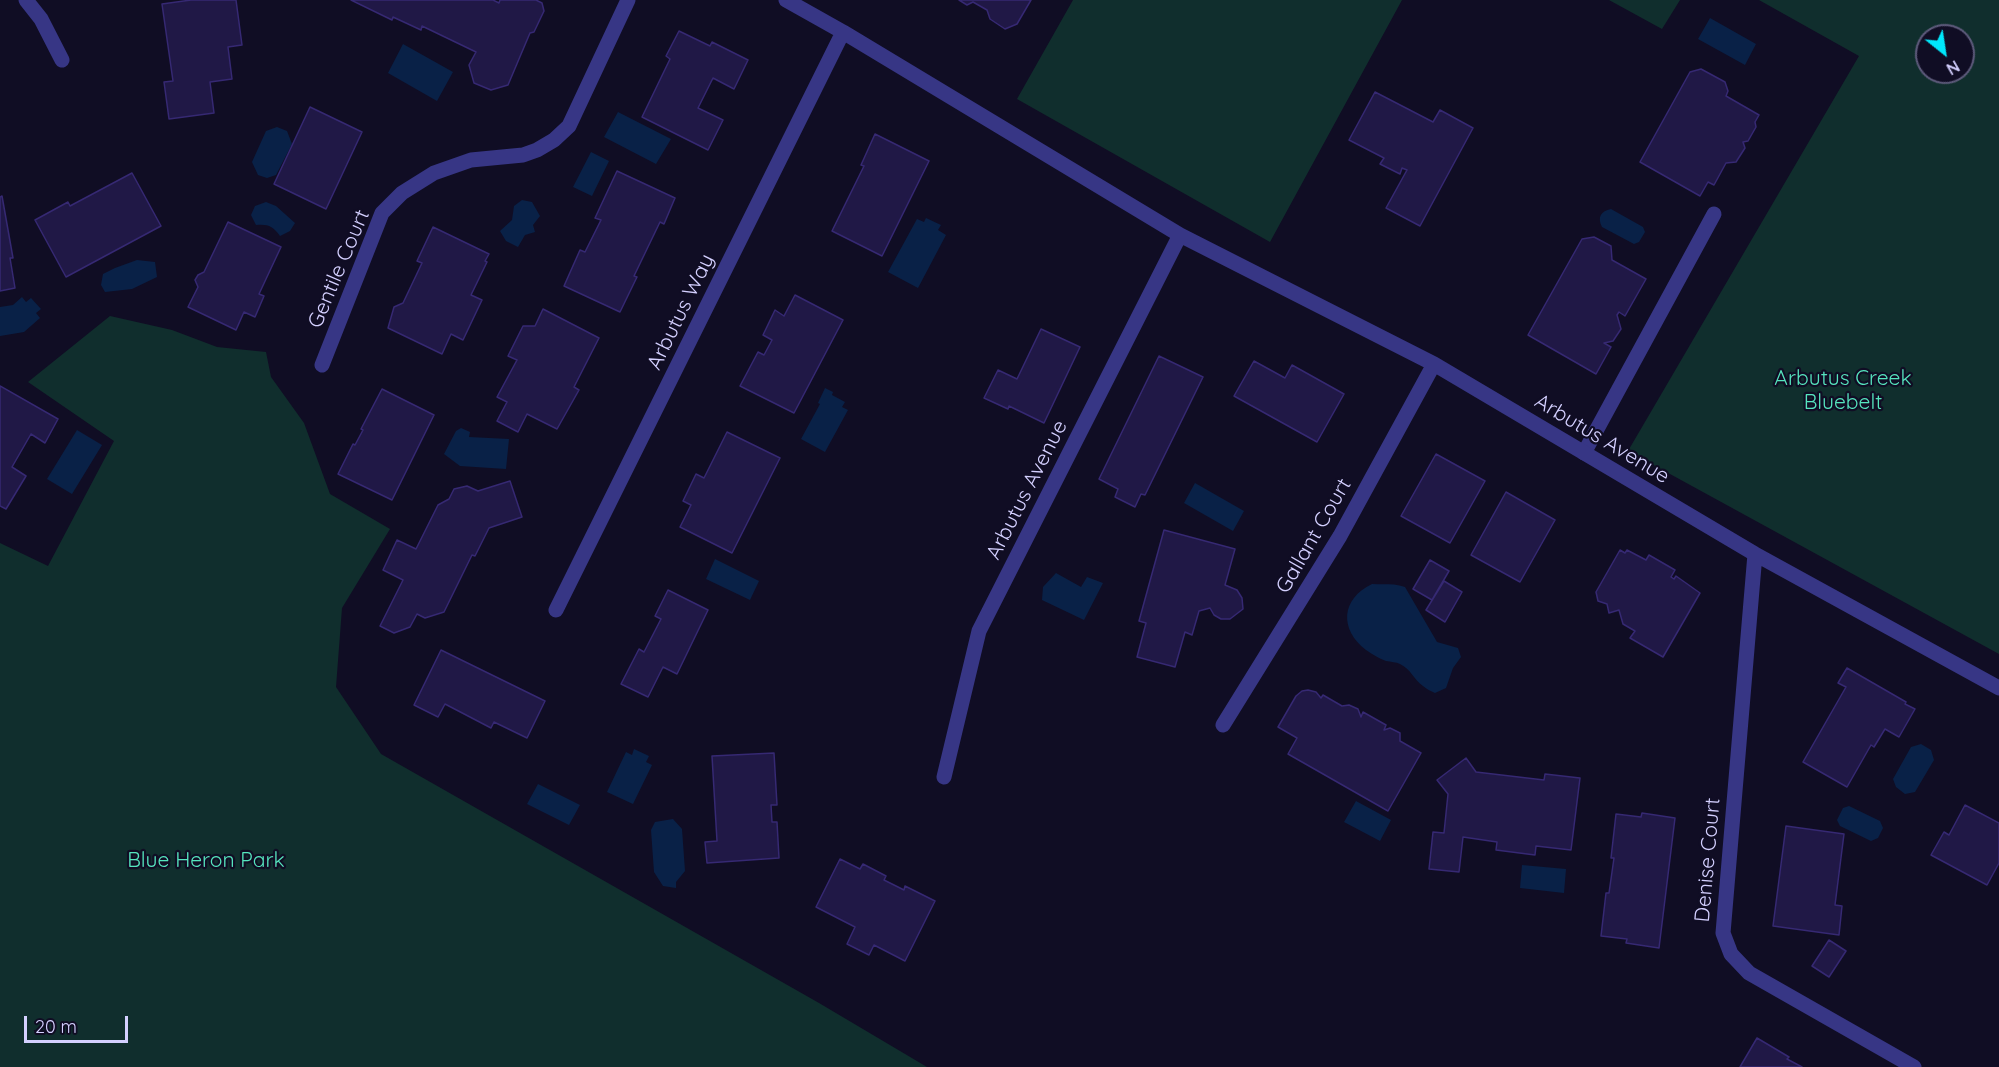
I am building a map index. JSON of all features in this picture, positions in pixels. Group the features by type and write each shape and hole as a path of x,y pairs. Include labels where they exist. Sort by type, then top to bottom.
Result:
{"street":[{"path":"26,0 41,19 62,60"},
{"name":"Gentile Court","path":"322,365 382,213 402,194 434,173 471,160 523,155 554,140 569,126 628,0"},
{"name":"Arbutus Avenue","path":"786,0 1180,235 1434,364 1755,554 1999,688"},
{"name":"Arbutus Way","path":"556,610 843,32"},
{"path":"1584,453 1714,214"},
{"name":"Arbutus Avenue","path":"944,777 979,632 1180,235"},
{"name":"Gallant Court","path":"1223,725 1340,537 1434,364"},
{"name":"Denise Court","path":"1755,554 1723,933 1731,954 1749,973 1914,1067"}],"green space":[{"path":"1073,0 1402,0 1270,242 1017,99"},
{"path":"1609,0 1680,0 1662,29"},
{"name":"Arbutus Creek Bluebelt","path":"1759,0 1999,0 1999,654 1628,451 1859,56"},
{"name":"Blue Heron Park","path":"110,316 172,330 217,347 266,352 271,377 304,423 330,494 390,529 342,608 336,687 381,754 819,1003 927,1067 0,1067 0,543 48,566 114,441 28,382"}],"water":[{"path":"1710,18 1756,44 1745,65 1698,39"},
{"path":"403,44 453,72 437,101 388,73"},
{"path":"618,112 671,139 656,164 604,137"},
{"path":"277,127 287,131 292,144 276,175 267,178 258,175 252,162 266,131"},
{"path":"591,152 609,161 592,196 573,187"},
{"path":"522,200 532,202 540,216 533,225 535,232 525,235 518,247 506,241 500,231 512,220 514,206"},
{"path":"266,202 276,206 295,223 290,231 280,236 270,226 256,225 251,215 255,206"},
{"path":"1611,209 1643,227 1645,232 1639,242 1634,244 1602,227 1601,215"},
{"path":"926,218 941,225 938,230 946,235 918,288 888,272 917,219 924,222"},
{"path":"137,260 155,262 157,277 132,289 105,292 101,285 103,274"},
{"path":"22,297 26,302 31,298 41,309 36,313 40,318 24,332 0,336 0,307 13,305"},
{"path":"825,388 845,402 842,407 848,410 825,452 801,439 820,404 818,403"},
{"path":"461,428 470,432 469,437 509,439 506,469 460,466 444,454 456,431"},
{"path":"77,430 102,445 72,494 47,479"},
{"path":"1195,483 1244,511 1233,531 1184,503"},
{"path":"715,559 759,581 750,600 706,579"},
{"path":"1056,573 1081,587 1087,577 1103,583 1084,620 1042,600 1043,587"},
{"path":"1372,584 1405,587 1437,642 1458,648 1461,657 1453,668 1446,688 1435,693 1429,690 1420,684 1404,666 1379,658 1357,642 1348,624 1349,606 1362,590"},
{"path":"1921,744 1931,750 1934,760 1915,792 1905,794 1896,787 1893,779 1911,747"},
{"path":"634,749 649,756 646,762 652,765 633,804 607,792 626,752 632,755"},
{"path":"538,784 580,805 569,825 527,804"},
{"path":"1356,801 1391,820 1380,841 1344,822"},
{"path":"1849,806 1880,821 1883,828 1878,838 1871,841 1840,826 1837,820 1843,808"},
{"path":"673,819 682,829 685,871 676,882 676,888 663,886 654,872 651,830 655,822"},
{"path":"1522,865 1566,869 1564,893 1520,888"}],"building":[{"path":"191,0 236,0 242,45 228,47 232,79 210,82 214,113 169,119 164,82 173,81 162,4"},
{"path":"351,0 493,0 499,3 500,0 536,0 542,3 544,11 534,32 530,33 508,85 491,90 474,83 469,65 476,52 422,26 421,30 393,17 392,20"},
{"path":"959,0 1031,0 1017,24 1005,29 990,19 987,10 973,2 967,5"},
{"path":"679,31 710,46 712,42 748,60 734,89 713,78 698,108 723,120 708,150 642,117 670,59 666,56"},
{"path":"1701,69 1725,82 1728,91 1726,96 1759,115 1755,122 1756,127 1748,141 1743,142 1745,148 1736,162 1726,163 1714,185 1708,182 1700,196 1640,162 1690,72"},
{"path":"1375,92 1433,122 1440,110 1473,128 1420,226 1386,208 1407,170 1402,168 1400,174 1380,164 1384,158 1349,140"},
{"path":"310,107 362,132 326,209 274,184"},
{"path":"875,134 929,161 882,256 832,231 864,166 861,165"},
{"path":"617,171 675,198 664,224 660,222 634,276 637,277 620,312 564,286 580,250 585,252 601,220 595,218"},
{"path":"132,173 161,226 66,277 35,220 68,202 70,206"},
{"path":"2,196 13,258 10,258 15,288 0,291 0,197"},
{"path":"228,222 281,247 259,294 264,296 255,317 244,312 236,330 188,307 198,287 195,280 204,272"},
{"path":"433,227 489,254 471,295 482,300 463,340 451,334 442,354 388,328 394,307 403,303 422,263 417,261"},
{"path":"1594,237 1611,246 1612,260 1646,279 1625,316 1619,312 1617,315 1621,329 1613,341 1604,343 1611,347 1596,374 1528,335 1582,239"},
{"path":"795,295 843,320 794,413 740,386 758,352 764,355 772,340 763,335 775,310 784,316"},
{"path":"543,309 599,338 574,387 579,390 557,429 527,414 518,432 497,421 507,402 497,397 517,360 508,356 523,326 535,326"},
{"path":"1041,329 1080,347 1044,423 1009,406 1008,409 984,398 998,370 1017,379"},
{"path":"1159,356 1203,377 1145,495 1141,494 1135,507 1115,497 1118,489 1099,479"},
{"path":"1254,361 1285,378 1292,365 1344,394 1317,442 1234,396"},
{"path":"0,386 58,419 45,443 31,434 12,467 26,476 6,509 0,506"},
{"path":"382,389 434,415 392,500 338,474 363,430 361,429"},
{"path":"727,432 780,458 732,553 680,527 691,505 683,501 696,474 704,478"},
{"path":"1436,454 1485,481 1450,543 1401,516"},
{"path":"510,481 522,517 489,528 475,556 472,555 444,612 425,618 417,614 410,627 394,633 380,626 403,580 383,570 397,540 416,549 438,505 449,499 454,489 467,486 478,491"},
{"path":"1506,492 1555,520 1520,582 1471,555"},
{"path":"1164,530 1235,549 1225,585 1237,590 1242,598 1243,609 1230,619 1221,619 1214,615 1210,608 1199,611 1192,635 1185,632 1175,667 1137,657 1146,623 1139,621"},
{"path":"1620,550 1625,553 1627,550 1646,560 1649,555 1675,570 1671,577 1674,579 1676,576 1700,593 1663,657 1630,638 1635,631 1623,624 1619,610 1609,613 1607,604 1598,601 1596,592"},
{"path":"1430,560 1449,571 1432,600 1413,589"},
{"path":"1444,581 1462,592 1445,622 1426,610"},
{"path":"668,590 708,610 677,674 663,667 648,697 621,684 639,649 644,652 661,619 655,616"},
{"path":"441,650 545,701 527,738 494,722 491,728 445,704 438,717 414,705"},
{"path":"1847,668 1915,709 1899,737 1885,729 1874,747 1871,745 1847,787 1803,762 1846,687 1838,683"},
{"path":"1308,690 1316,692 1321,698 1323,695 1342,706 1349,705 1358,709 1361,717 1363,712 1386,725 1384,730 1390,728 1400,733 1400,741 1421,753 1388,811 1288,754 1297,738 1278,727 1296,696"},
{"path":"774,753 777,805 771,805 772,822 777,822 779,858 707,863 705,842 717,841 712,756"},
{"path":"1466,758 1476,772 1544,780 1545,774 1580,778 1571,850 1536,846 1535,855 1496,850 1497,842 1463,837 1459,872 1429,869 1433,832 1444,833 1448,794 1437,780"},
{"path":"1965,805 1999,823 1999,863 1987,885 1931,855 1944,832 1949,835"},
{"path":"1642,813 1675,818 1659,948 1626,943 1627,939 1601,936 1606,893 1609,893 1614,858 1611,858 1616,814 1641,817"},
{"path":"1786,826 1844,834 1835,905 1842,906 1839,935 1773,926"},
{"path":"840,859 860,869 863,864 886,876 884,880 904,890 905,886 935,901 905,961 874,945 869,955 847,944 855,927 816,907"},
{"path":"1829,940 1846,951 1829,977 1812,966"},
{"path":"1757,1038 1789,1057 1787,1059 1802,1067 1740,1067"}]}
